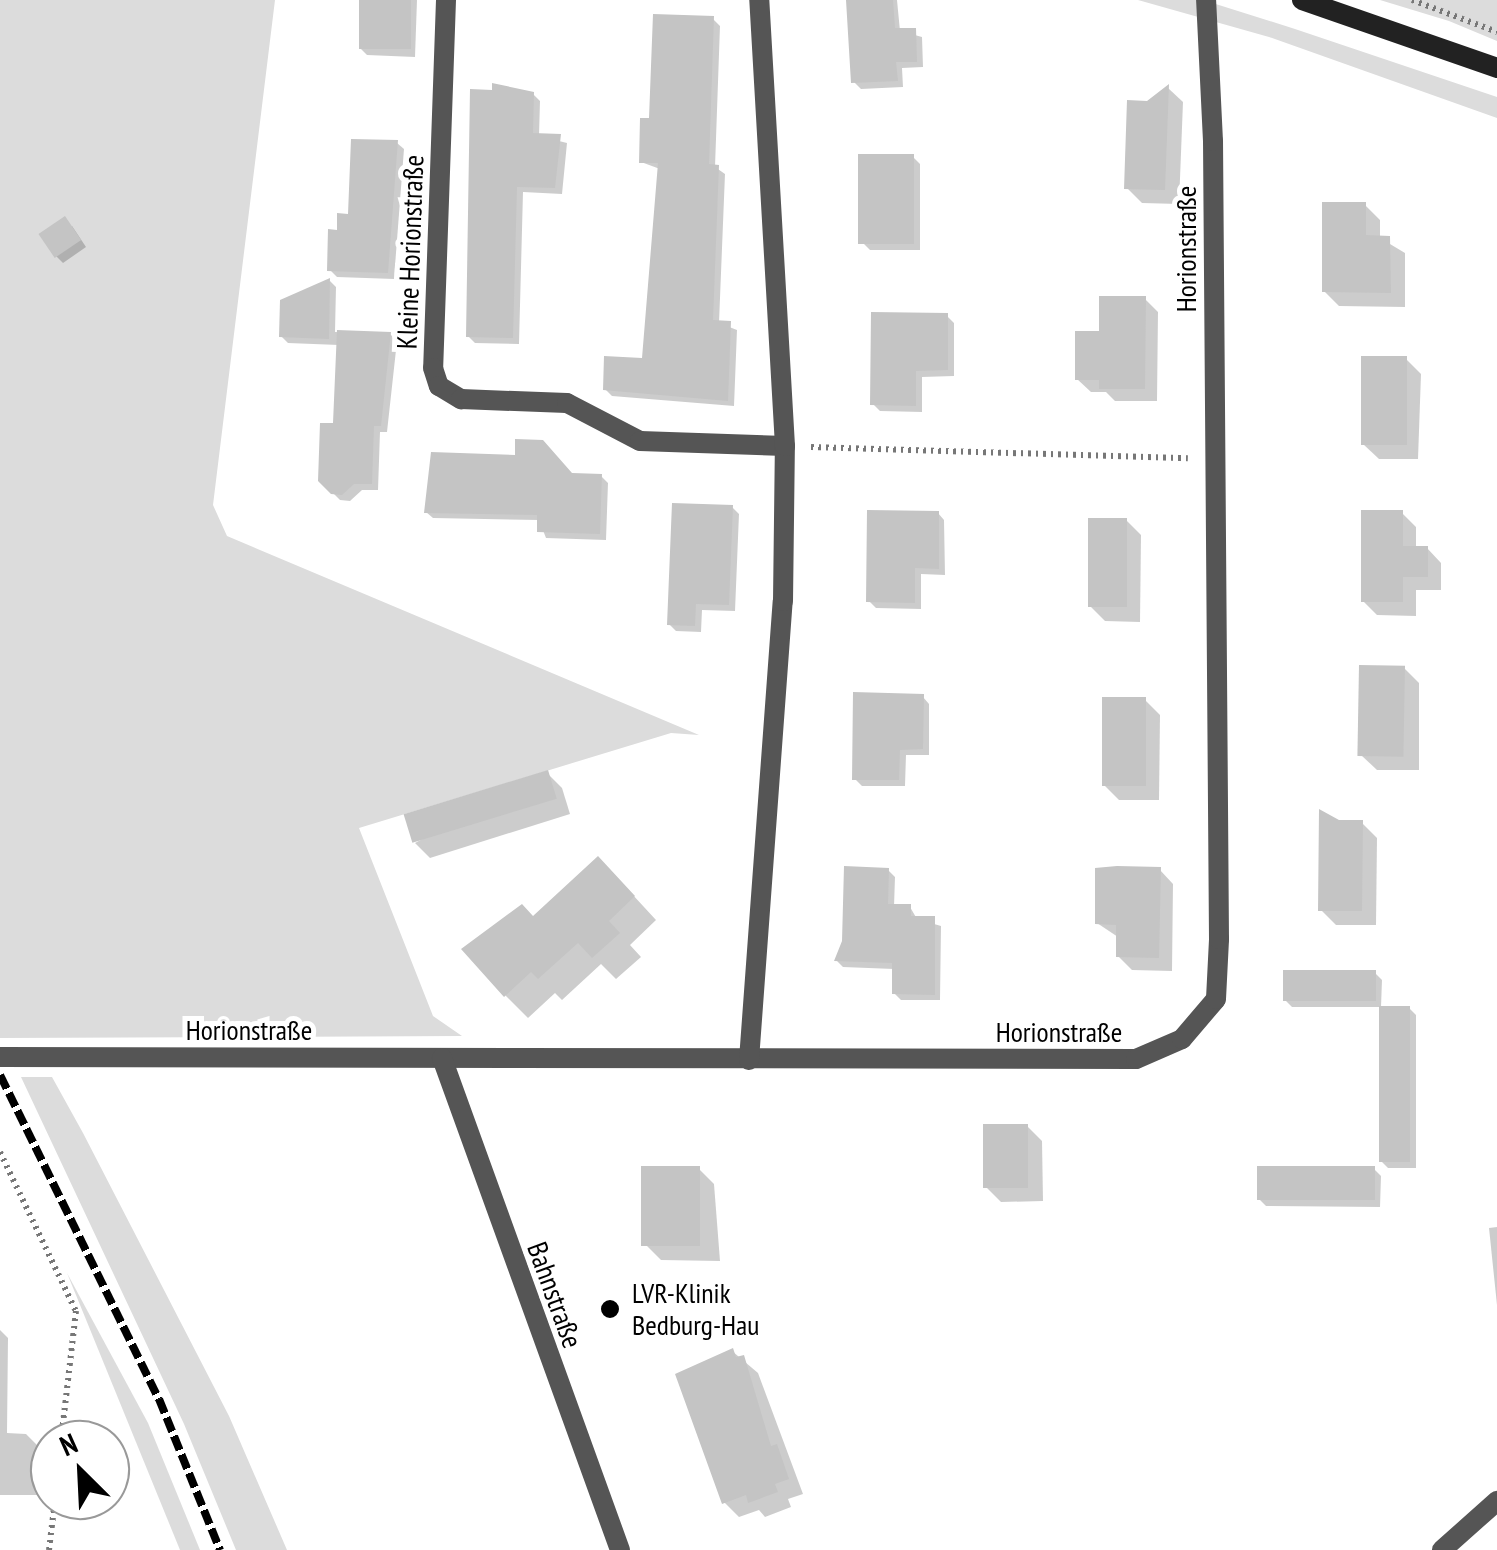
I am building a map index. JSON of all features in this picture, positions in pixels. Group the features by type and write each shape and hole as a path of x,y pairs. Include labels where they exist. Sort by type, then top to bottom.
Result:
{"main road":[{"path":"1302,0 1497,68"}],"street":[{"name":"Kleine Horionstraße","path":"446,0 433,368 440,386 460,400 567,403 640,441 785,446"},
{"path":"748,1060 783,601 785,446 759,0"},
{"name":"Horionstraße","path":"0,1057 1136,1059 1182,1039 1216,999 1214,459 1206,0"},
{"name":"Bahnstraße","path":"442,1058 620,1550"},
{"path":"1442,1550 1497,1501"}],"path":[{"path":"1412,0 1497,32"},
{"path":"785,446 1214,459"},
{"path":"0,1152 76,1312 63,1420"},
{"path":"49,1550 52,1520"}],"shaded area":[{"path":"0,0 275,0 213,505 227,536 699,735 671,733 359,828 433,1016 462,1036 0,1038"},
{"path":"1138,0 1203,0 1295,29 1497,97 1497,118 1269,37"},
{"path":"1380,0 1497,0 1497,41 1449,21"},
{"path":"21,1077 52,1077 229,1416 287,1550 236,1550 184,1424"},
{"path":"67,1273 148,1423 200,1550 180,1550"}],"building":[{"path":"359,0 411,0 411,49 359,49"},
{"path":"846,0 893,0 895,28 916,28 917,62 896,62 898,81 851,83"},
{"path":"653,14 714,16 709,164 719,165 713,320 731,321 728,401 603,390 604,356 642,358 658,163 639,163 640,118 649,118"},
{"path":"492,83 534,92 533,133 561,134 555,188 517,187 513,338 466,337 470,89 492,90"},
{"path":"1169,84 1165,190 1124,189 1127,100 1147,101"},
{"path":"351,139 398,140 388,273 327,271 328,229 337,230 337,213 348,214"},
{"path":"858,154 914,154 914,244 858,244"},
{"path":"1322,202 1366,202 1366,235 1390,236 1391,293 1322,292"},
{"path":"65,216 81,240 55,258 38,234"},
{"path":"330,278 329,339 279,337 280,300"},
{"path":"1099,296 1146,296 1145,389 1099,389 1099,380 1075,380 1075,331 1099,331"},
{"path":"871,312 948,313 948,370 916,371 916,406 870,405"},
{"path":"337,330 391,332 381,426 374,426 372,484 354,484 342,495 331,494 318,481 320,423 333,423"},
{"path":"1361,356 1407,356 1407,445 1361,445"},
{"path":"515,439 543,440 572,473 602,474 600,534 537,532 537,515 424,513 431,452 515,455"},
{"path":"672,503 733,505 729,605 696,604 695,626 667,625"},
{"path":"867,510 939,511 939,569 915,568 915,603 866,602"},
{"path":"1361,510 1403,510 1403,546 1428,546 1428,577 1403,577 1403,602 1361,602"},
{"path":"1088,518 1127,518 1127,607 1088,607"},
{"path":"1359,665 1405,666 1403,757 1357,756"},
{"path":"853,692 924,694 923,749 900,750 899,780 852,780"},
{"path":"1102,697 1146,697 1146,786 1102,786"},
{"path":"548,770 557,799 412,843 404,814"},
{"path":"1319,809 1339,820 1363,820 1362,911 1318,911"},
{"path":"598,856 635,896 609,921 620,933 592,958 578,943 538,979 531,972 504,997 461,949 522,904 533,916"},
{"path":"844,866 889,868 888,904 911,904 911,916 935,916 935,995 892,994 892,963 834,961 842,941"},
{"path":"1161,867 1159,958 1116,957 1116,925 1095,924 1095,868"},
{"path":"1283,970 1376,970 1376,1001 1283,1001"},
{"path":"1379,1006 1410,1006 1410,1162 1379,1162"},
{"path":"983,1124 1028,1124 1028,1188 983,1188"},
{"path":"641,1166 700,1166 700,1246 641,1246"},
{"path":"1257,1166 1375,1166 1375,1200 1257,1200"},
{"path":"733,1348 736,1357 744,1355 771,1446 777,1444 789,1479 775,1484 778,1492 748,1503 746,1495 722,1504 675,1374"}],"railway":[{"path":"0,1075 159,1399 220,1550"}],"place":[{"name":"LVR-Klinik Bedburg-Hau","path":"610,1309"}]}
